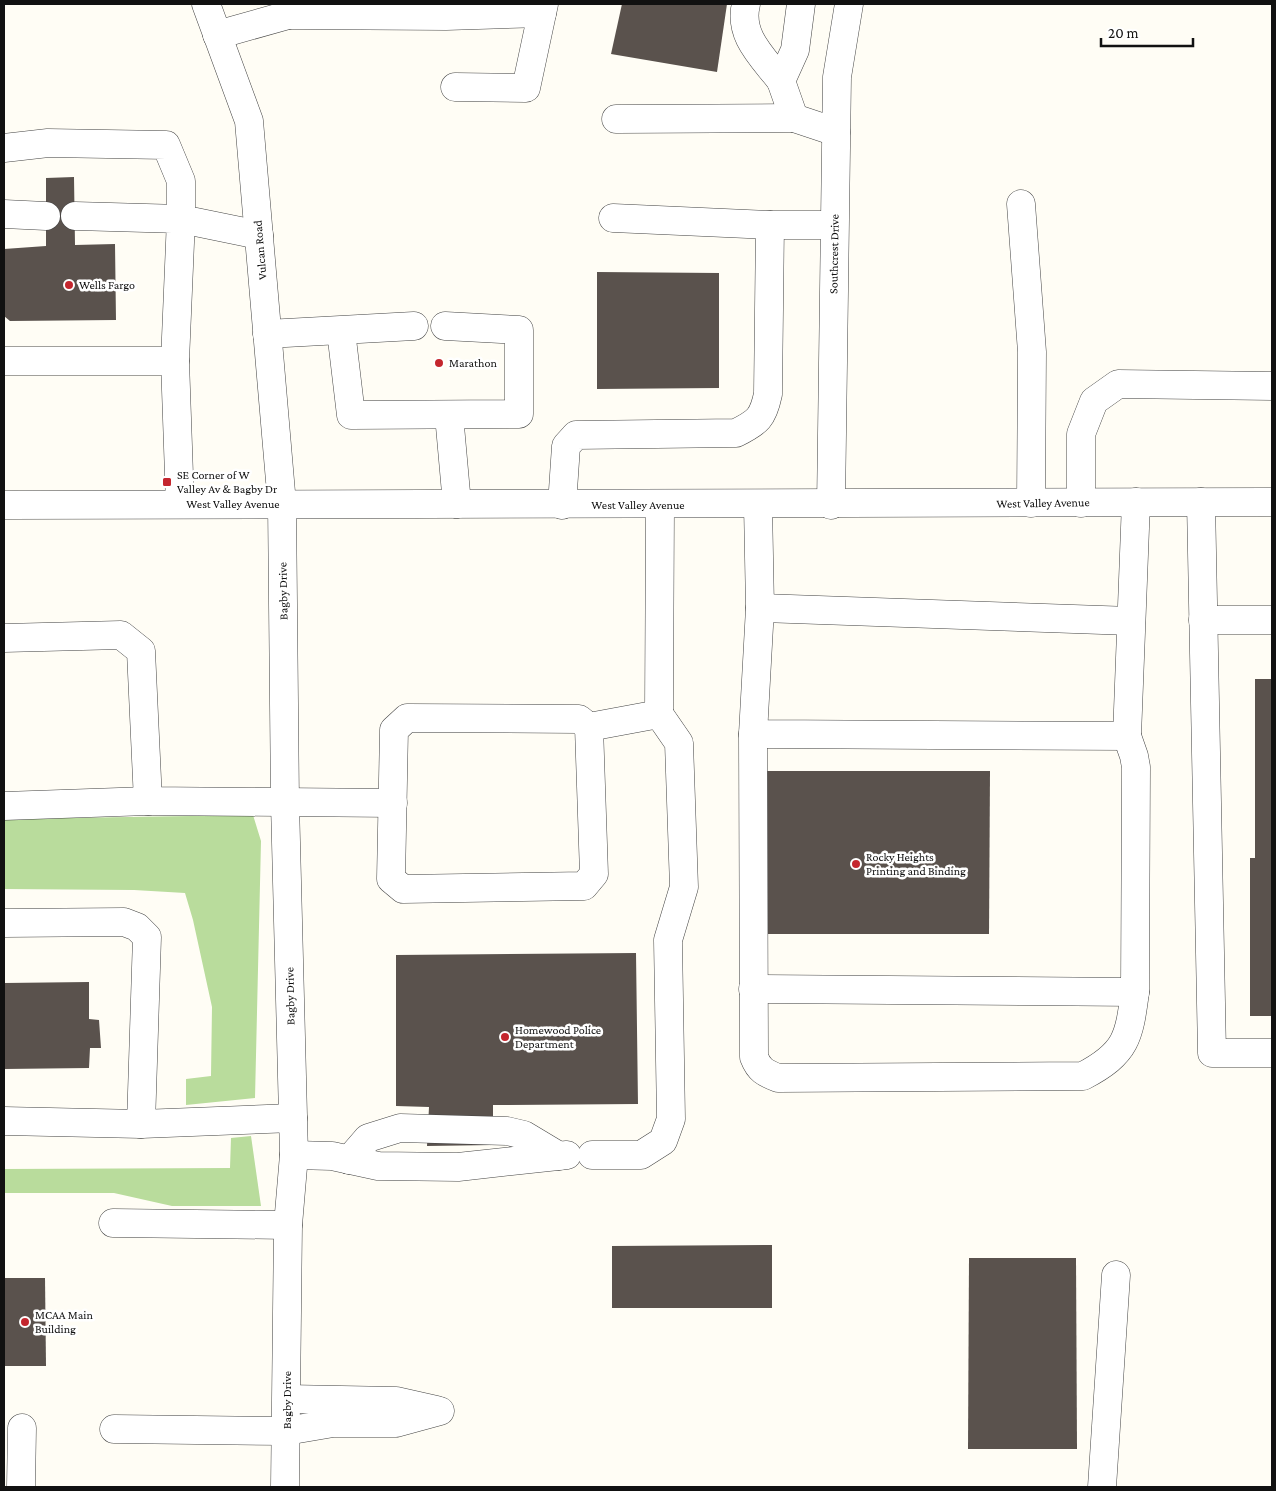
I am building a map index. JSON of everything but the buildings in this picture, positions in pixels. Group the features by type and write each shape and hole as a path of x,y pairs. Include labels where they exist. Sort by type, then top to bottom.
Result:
{"street":[{"name":"Vulcan Road","path":"206,4 249,121 282,504"},
{"path":"746,4 744,25 751,42 781,80 794,118"},
{"path":"781,80 795,50 801,4"},
{"name":"Southcrest Drive","path":"831,505 837,77 849,4"},
{"path":"217,35 290,9 446,16 543,8 526,88 455,87"},
{"path":"616,119 794,118 836,132"},
{"path":"4,148 48,143 166,145 181,181 175,361 180,504"},
{"path":"1021,204 1032,352 1031,503"},
{"path":"4,214 46,216"},
{"path":"74,216 181,219 259,235"},
{"path":"613,218 770,225 834,225"},
{"path":"562,505 566,446 576,435 736,433 754,424 764,413 768,394 770,225"},
{"path":"267,334 414,326"},
{"path":"341,331 351,415 519,414 519,330 445,326"},
{"path":"4,361 175,361"},
{"path":"1081,502 1081,434 1094,401 1118,384 1272,386"},
{"path":"449,415 457,504"},
{"path":"758,504 760,608 753,734 752,989 754,1057 757,1066 764,1073 778,1078 1083,1076 1109,1061 1122,1045 1130,1030 1134,992 1136,767 1126,736 1136,502"},
{"path":"1201,502 1212,1053 1272,1053"},
{"name":"West Valley Avenue","path":"4,505 831,505 1272,502"},
{"name":"Bagby Drive","path":"282,504 286,803 294,1155 288,1225 286,1487"},
{"path":"294,1155 332,1156 378,1166 458,1167 573,1155 641,1155 663,1141 671,1119 668,940 684,887 679,743 660,714 660,505"},
{"path":"760,608 1132,621"},
{"path":"1203,620 1272,620"},
{"path":"4,638 121,635 141,651 148,801"},
{"path":"590,726 594,874 584,886 404,889 391,879 394,730 407,718 579,719 590,726 660,714"},
{"path":"753,734 1126,736"},
{"path":"4,806 148,801 392,803"},
{"path":"4,923 124,922 137,927 148,937 141,1124"},
{"path":"752,989 1134,992"},
{"path":"4,1121 141,1124 293,1118"},
{"path":"349,1160 368,1138 400,1128 507,1131 524,1135 573,1155"},
{"path":"113,1223 288,1225"},
{"path":"1102,1487 1116,1275"},
{"path":"114,1429 286,1431 333,1423 396,1423 440,1411 396,1401 287,1399"},
{"path":"21,1487 22,1428"}],"green space":[{"path":"253,815 261,841 255,1098 186,1105 186,1079 211,1076 212,1007 193,920 185,893 134,890 4,889 4,819"},
{"path":"251,1136 261,1206 172,1206 114,1193 4,1193 4,1169 230,1168 231,1138"}],"place":[{"name":"Wells Fargo","path":"69,285"},
{"name":"Marathon","path":"439,363"},
{"name":"SE Corner of W Valley Av & Bagby Dr","path":"167,482"},
{"name":"Rocky Heights Printing and Binding","path":"856,864"},
{"name":"Homewood Police Department","path":"505,1037"},
{"name":"MCAA Main Building","path":"25,1322"}]}
